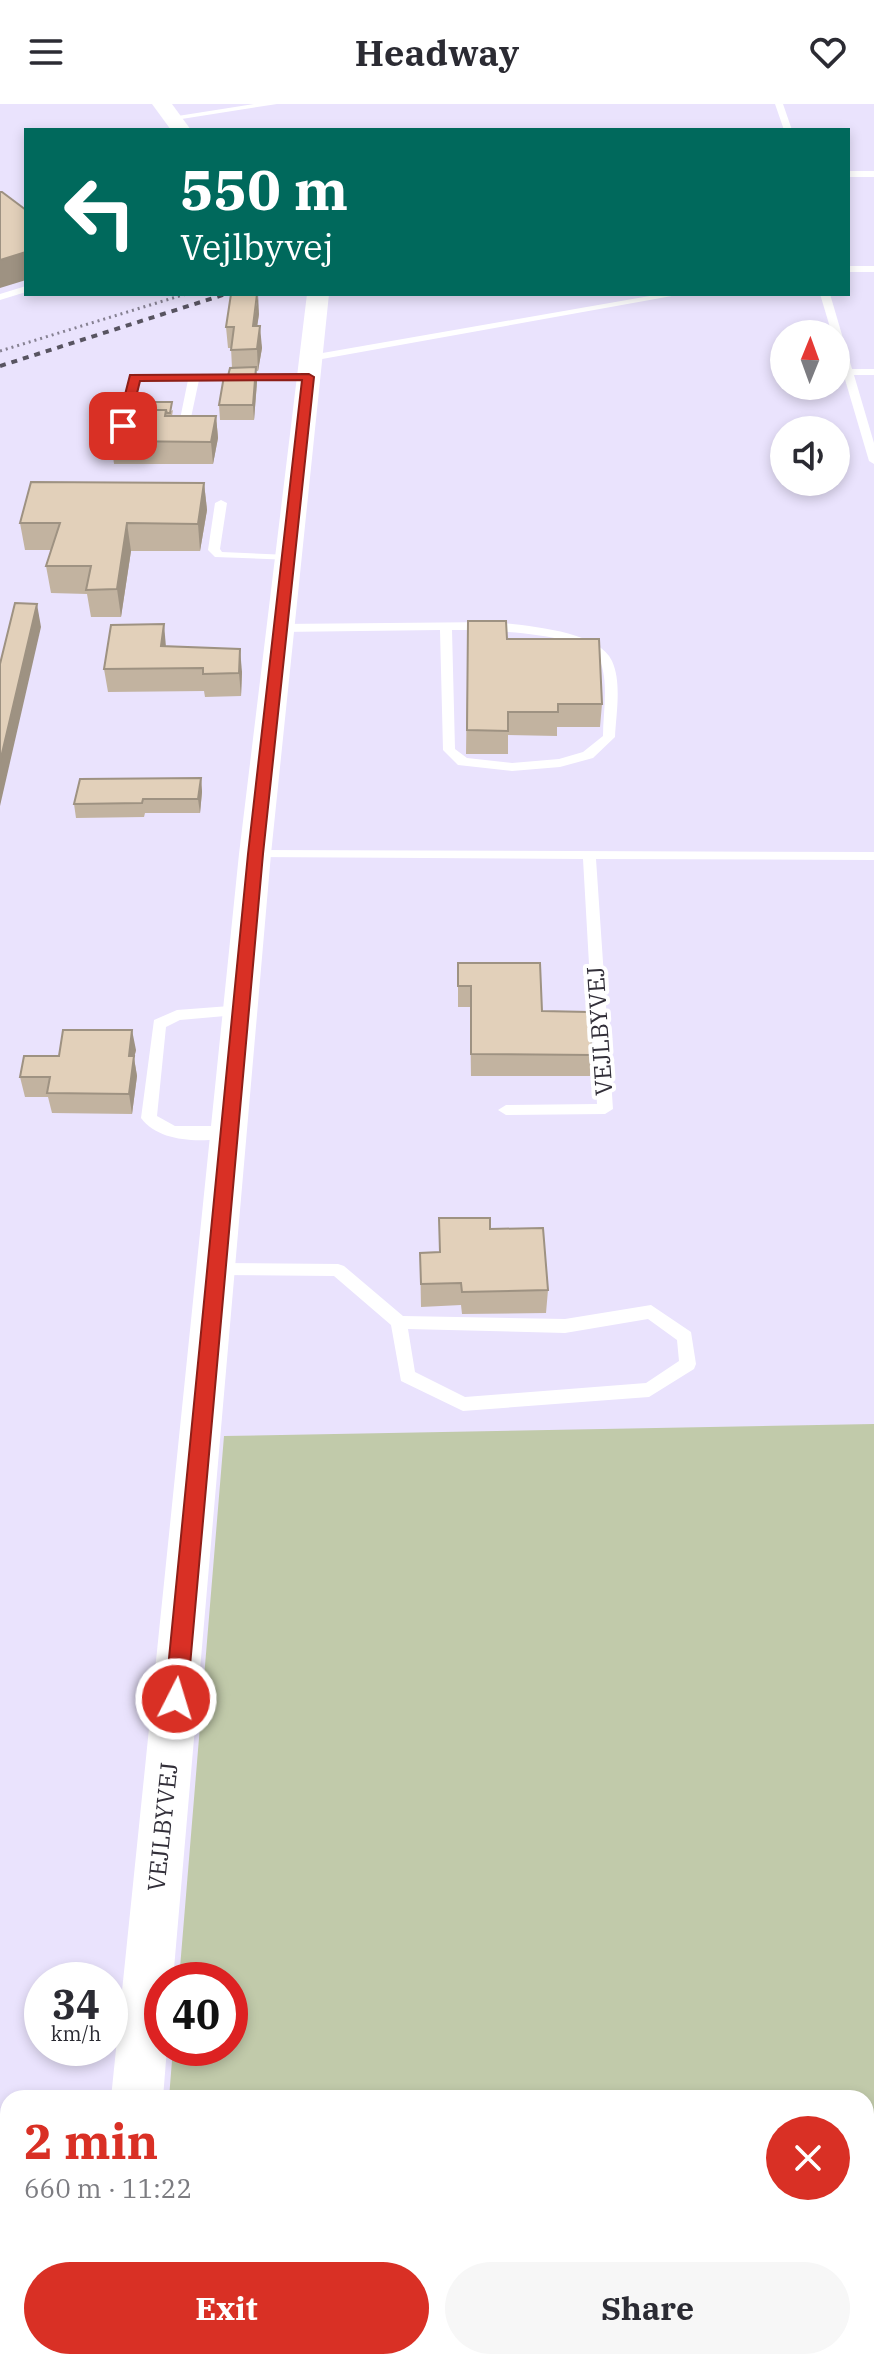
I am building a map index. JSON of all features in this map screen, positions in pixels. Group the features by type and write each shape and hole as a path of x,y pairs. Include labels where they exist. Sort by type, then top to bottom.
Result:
{"street":[{"name":"VEJLBYVEJ","path":"138,2090 243,1010 255,854 318,296"}],"lane":[{"path":"171,117 273,104"},
{"path":"779,104 787,128"},
{"path":"850,174 874,174"},
{"path":"850,269 874,269"},
{"path":"0,297 24,290"},
{"path":"154,427 123,426 135,377 194,377 310,368 668,296"},
{"path":"826,296 833,320"},
{"path":"874,372 850,372 874,461"},
{"path":"169,427 184,427 194,377"},
{"path":"221,503 214,550 219,555 289,558"},
{"path":"281,628 446,627 527,630 596,648 606,660 609,737 588,755 560,763 512,767 463,762 449,750 446,726 446,627"},
{"path":"255,854 874,856"},
{"name":"VEJLBYVEJ","path":"506,1110 605,1109 589,855"},
{"path":"231,1132 170,1132 155,1126 149,1118 159,1024 177,1015 243,1010"},
{"path":"217,1269 338,1270 399,1322 565,1326 651,1312 685,1337 688,1364 649,1390 463,1404 407,1376 399,1322"}],"path":[{"path":"0,351 179,296"}],"green space":[{"path":"874,1424 874,2090 170,2090 172,2066 248,2066 248,1962 180,1962 224,1436"}],"building":[{"path":"2,192 24,208 24,253 0,260"},
{"path":"231,296 257,296 253,326 260,326 257,349 231,350 234,327 226,327"},
{"path":"256,367 253,405 219,405 224,376 228,376 230,368"},
{"path":"139,402 172,402 170,413 167,413 166,410 138,410"},
{"path":"133,410 166,410 165,416 216,416 211,442 111,441 117,415 132,416"},
{"path":"31,482 204,483 198,524 127,523 117,589 86,590 91,566 46,566 60,523 20,523"},
{"path":"15,603 37,604 0,762 0,664"},
{"path":"468,621 506,621 507,639 599,639 602,704 558,704 558,712 508,712 508,731 467,730"},
{"path":"164,624 161,646 240,649 239,673 203,674 203,668 104,669 111,625"},
{"path":"201,778 198,799 74,804 80,779"},
{"path":"458,963 540,963 542,1011 589,1012 592,1055 471,1054 471,986 458,986"},
{"path":"63,1030 132,1030 129,1056 134,1056 129,1094 47,1093 50,1077 20,1077 24,1056 59,1056"},
{"path":"439,1218 490,1218 490,1229 543,1228 548,1290 462,1292 461,1283 421,1284 420,1253 440,1252"}],"railway":[{"path":"0,366 220,296"}],"route":[{"path":"123,426 135,377 309,377 255,854 243,1010 176,1699"}]}
